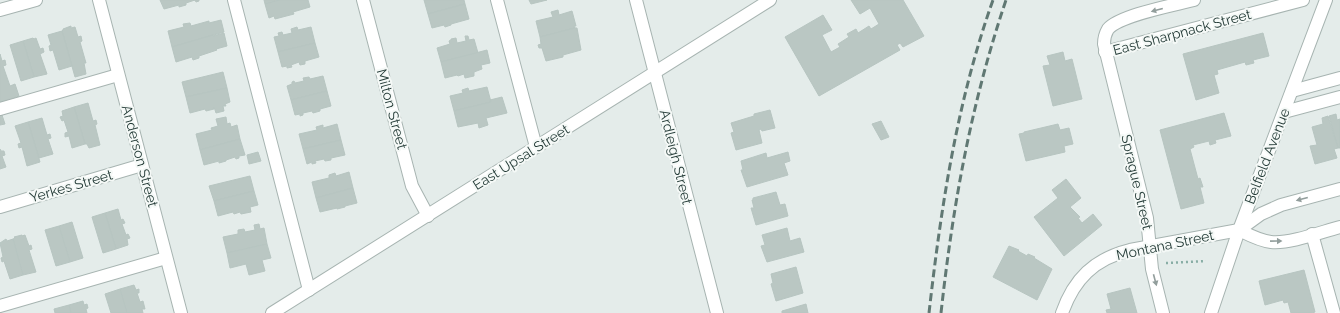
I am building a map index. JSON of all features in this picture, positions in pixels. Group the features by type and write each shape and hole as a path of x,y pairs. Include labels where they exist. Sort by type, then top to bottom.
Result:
{"street":[{"path":"0,10 36,0"},
{"name":"Anderson Street","path":"99,0 181,313"},
{"path":"234,0 309,290"},
{"name":"Milton Street","path":"363,0 412,186 428,216"},
{"path":"497,0 536,147"},
{"name":"Ardleigh Street","path":"636,0 717,313"},
{"name":"East Upsal Street","path":"272,313 770,0"},
{"name":"East Sharpnack Street","path":"1194,0 1130,17 1114,24 1108,29 1105,36 1105,52 1303,0"},
{"name":"Belfield Avenue","path":"1211,313 1239,230 1326,0"},
{"name":"Sprague Street","path":"1105,52 1147,218 1152,269 1163,313"},
{"path":"0,109 118,75"},
{"path":"1292,91 1340,78"},
{"path":"1284,112 1340,97"},
{"name":"Yerkes Street","path":"0,207 142,165"},
{"name":"Montana Street","path":"1064,308 1071,292 1080,279 1102,260 1115,254 1150,246 1239,230 1261,214 1281,205 1340,189"},
{"path":"1239,230 1270,242 1286,241 1340,227"},
{"path":"1312,234 1334,313"},
{"path":"0,306 166,258"}],"path":[{"path":"1164,263 1206,261"}],"building":[{"path":"160,0 195,0 186,3 186,5 179,7 179,5 164,9"},
{"path":"264,0 280,0 265,4"},
{"path":"280,0 308,0 310,7 293,12 294,14 275,19 274,16 269,18 265,4"},
{"path":"424,0 464,0 465,4 428,14"},
{"path":"529,0 547,0 531,4"},
{"path":"851,0 903,0 924,36 903,47 900,43 897,45 900,50 819,96 785,37 823,15 832,30 822,35 831,52 840,47 838,44 849,37 847,34 856,29 858,33 869,26 871,29 879,24 870,8 860,14"},
{"path":"465,4 469,19 445,27 444,25 432,28 428,14"},
{"path":"558,10 559,15 572,11 576,26 574,26 575,28 540,37 536,21 553,17 551,12"},
{"path":"221,20 224,32 172,47 168,31 184,27 183,24 190,23 191,26 209,21 209,23"},
{"path":"71,26 71,28 75,27 78,37 81,36 82,41 80,42 86,63 84,63 86,74 75,77 62,31 63,29"},
{"path":"297,27 298,30 311,27 315,43 278,52 274,37 279,36 278,33 282,32 283,35 292,33 291,29"},
{"path":"577,28 581,50 563,55 563,57 546,61 542,48 539,48 538,45 541,44 540,37"},
{"path":"62,31 72,66 59,70 53,50 50,51 49,46 51,45 48,35"},
{"path":"224,33 227,46 199,56 199,58 193,60 192,57 176,62 172,47"},
{"path":"1263,33 1269,56 1253,60 1254,63 1246,65 1245,62 1217,70 1218,74 1214,75 1219,93 1196,100 1183,54"},
{"path":"465,36 468,36 469,40 474,39 478,53 441,62 437,48 450,44 449,41 451,39 456,38 457,43 466,41"},
{"path":"36,38 40,49 43,48 44,52 40,54 47,74 34,77 23,41"},
{"path":"23,41 34,77 21,81 10,45"},
{"path":"315,43 319,57 305,61 305,64 300,65 299,62 291,65 292,67 282,67 278,52"},
{"path":"487,50 490,63 481,65 482,69 474,72 474,76 465,78 464,74 445,78 441,62"},
{"path":"1063,52 1065,61 1072,59 1082,99 1053,106 1043,66 1050,65 1047,56"},
{"path":"0,54 2,61 5,60 6,65 3,66 10,86 15,84 19,96 0,102"},
{"path":"223,72 227,88 186,97 182,82"},
{"path":"323,76 327,91 291,100 287,86 292,84 292,82 294,81 295,83 304,81 303,78 309,77 310,79"},
{"path":"487,87 491,102 454,111 450,96 463,93 462,90 468,88 469,91"},
{"path":"227,88 230,102 225,104 226,106 223,106 224,111 216,113 214,107 214,109 206,111 205,109 190,113 186,97"},
{"path":"327,91 331,106 313,113 312,111 303,113 303,115 300,116 300,114 295,115 291,100"},
{"path":"502,97 507,113 486,118 488,125 479,128 478,123 458,127 454,111 491,102 490,100"},
{"path":"88,103 93,121 96,120 97,124 95,125 100,145 89,148 87,144 85,144 74,107"},
{"path":"74,107 85,144 72,148 69,136 65,137 65,133 68,132 64,120 62,121 60,117 63,116 62,111"},
{"path":"770,110 775,128 762,131 761,129 759,130 762,143 736,150 731,133 734,132 731,123 754,116 754,114"},
{"path":"1224,113 1231,136 1215,140 1216,143 1210,145 1209,141 1193,145 1194,147 1190,149 1198,179 1200,178 1203,187 1200,187 1204,203 1181,209 1160,130"},
{"path":"1336,114 1337,120 1340,119 1340,148 1338,148 1329,116"},
{"path":"0,115 2,115 5,124 0,125"},
{"path":"1328,116 1338,148 1334,149 1337,158 1315,164 1310,146 1317,145 1312,127 1323,124 1322,118"},
{"path":"226,117 227,124 230,123 231,127 237,125 240,139 200,150 196,134 212,130 211,128 218,126 216,119"},
{"path":"42,118 47,135 50,134 51,138 48,139 53,154 39,158 28,122"},
{"path":"881,121 889,137 881,140 872,124"},
{"path":"28,122 40,162 27,166 22,147 19,148 18,144 21,143 15,126"},
{"path":"337,124 341,140 303,149 299,134 317,130 316,127 323,125 323,128"},
{"path":"1058,124 1060,130 1069,128 1073,144 1064,146 1065,152 1026,161 1019,134"},
{"path":"240,139 245,155 239,156 239,158 236,159 235,157 219,163 219,161 204,165 200,150"},
{"path":"341,140 345,155 331,158 331,160 325,161 324,159 315,161 316,163 312,164 312,162 307,164 303,149"},
{"path":"0,149 1,151 4,151 5,155 2,156 6,167 0,169"},
{"path":"258,152 261,161 249,164 247,155"},
{"path":"788,152 790,161 784,163 788,175 747,187 741,170 743,170 741,161 766,153 767,158"},
{"path":"349,172 353,188 316,198 312,182 329,178 329,175 335,173 336,176"},
{"path":"250,176 254,191 214,201 209,186"},
{"path":"1066,179 1081,198 1070,207 1080,217 1078,218 1082,223 1093,214 1102,225 1064,256 1034,217 1058,198 1052,190"},
{"path":"353,188 357,203 320,212 316,198"},
{"path":"254,191 258,205 250,207 251,212 241,214 240,212 234,214 233,212 218,216 214,201"},
{"path":"776,192 780,205 785,204 788,216 756,225 751,208 754,208 753,198"},
{"path":"118,209 121,220 123,219 125,223 122,224 126,235 128,234 130,238 127,239 128,245 116,249 105,213"},
{"path":"105,213 116,249 103,253 92,217"},
{"path":"72,222 83,258 70,262 59,226"},
{"path":"259,224 260,229 264,228 267,244 227,253 223,237 238,234 238,230 244,229 245,232 255,230 254,225"},
{"path":"59,226 70,262 56,266 45,230"},
{"path":"787,228 790,241 800,238 804,252 767,262 761,246 765,245 762,235"},
{"path":"25,235 29,246 31,245 32,249 29,250 36,272 23,275 13,239 15,238 14,237"},
{"path":"6,239 7,241 13,239 23,275 10,279 4,261 2,262 1,258 3,257 0,243"},
{"path":"267,244 271,258 262,260 265,271 249,275 246,264 230,268 227,253"},
{"path":"1009,246 1019,250 1018,251 1027,256 1028,254 1035,257 1034,258 1052,269 1037,300 993,277"},
{"path":"796,267 803,293 776,301 771,284 773,283 771,274"},
{"path":"1304,270 1315,312 1291,313 1288,302 1284,303 1283,300 1265,305 1259,281"},
{"path":"134,285 136,290 139,289 139,293 137,293 140,302 143,301 145,309 142,309 143,313 127,313 120,289"},
{"path":"1130,288 1137,313 1107,313 1106,310 1111,309 1107,294"},
{"path":"120,289 127,313 111,313 105,294"},
{"path":"83,301 84,305 87,304 87,313 71,313 69,305"},
{"path":"806,304 808,313 782,313 782,311"},
{"path":"69,305 71,313 55,313 54,309"}],"railway":[{"path":"929,313 945,194 960,115 980,38 993,0"},
{"path":"941,313 951,233 973,116 1006,0"}]}
